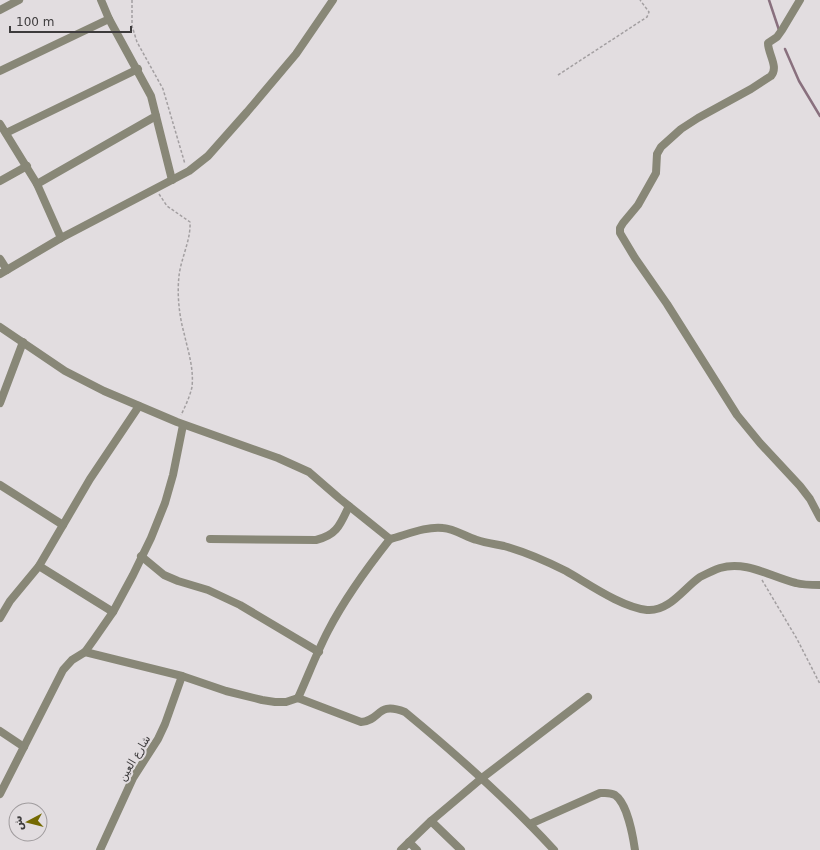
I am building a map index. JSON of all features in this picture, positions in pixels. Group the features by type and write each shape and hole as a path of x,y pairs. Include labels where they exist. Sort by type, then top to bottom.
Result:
{"street":[{"path":"0,10 18,0"},
{"path":"101,0 109,18 138,69 151,96 172,180"},
{"path":"0,259 3,272 61,238 189,171 208,156 296,54 333,0"},
{"path":"800,0 782,30 768,43 774,73 751,89 698,118 681,129 661,146 657,154 656,173 638,205 623,223 620,228 620,233 737,415 760,443 800,486 810,499 820,518"},
{"path":"0,71 109,18"},
{"path":"6,133 138,69"},
{"path":"37,184 156,116"},
{"path":"0,124 37,184 61,238"},
{"path":"0,181 26,166"},
{"path":"0,327 65,371 104,391 180,424 294,464 309,472 390,539"},
{"path":"0,403 23,342"},
{"path":"1,615 10,600 39,566 90,479 138,406"},
{"path":"0,794 63,670 72,660 84,652 112,612 133,575 151,538 165,503 173,475 180,424"},
{"path":"0,485 63,525"},
{"path":"210,540 316,540 326,538 334,533 340,525 349,506"},
{"path":"298,698 328,632 360,577 390,539 432,528 453,530 467,537 504,546 548,562 631,606 648,610 662,607 678,597 701,577 720,568 735,566 756,569 797,584 820,585"},
{"path":"141,556 164,575 178,582 208,590 240,605 319,652"},
{"path":"39,566 112,612"},
{"path":"84,652 182,676 262,700 286,702 298,698 361,722 369,721 381,710 396,708 405,712 482,778 530,824 554,850"},
{"name":"شارع العين","path":"100,850 133,778 158,739 171,710 182,676"},
{"path":"402,850 430,821 482,778 588,697"},
{"path":"0,731 24,747"},
{"path":"530,824 600,793 608,793 621,801 635,850"},
{"path":"430,821 461,850"},
{"path":"409,842 417,850"}],"path":[{"path":"132,0 132,26 137,42 163,89 184,160 189,171"},
{"path":"558,75 647,17 649,12 640,0"},
{"path":"155,188 167,206 190,222 190,232 179,276 179,305 183,333 191,362 192,387 180,424"},
{"path":"756,569 797,639 820,684"}],"waterway":[{"path":"769,0 779,30"},
{"path":"785,49 799,81 820,116"}]}
